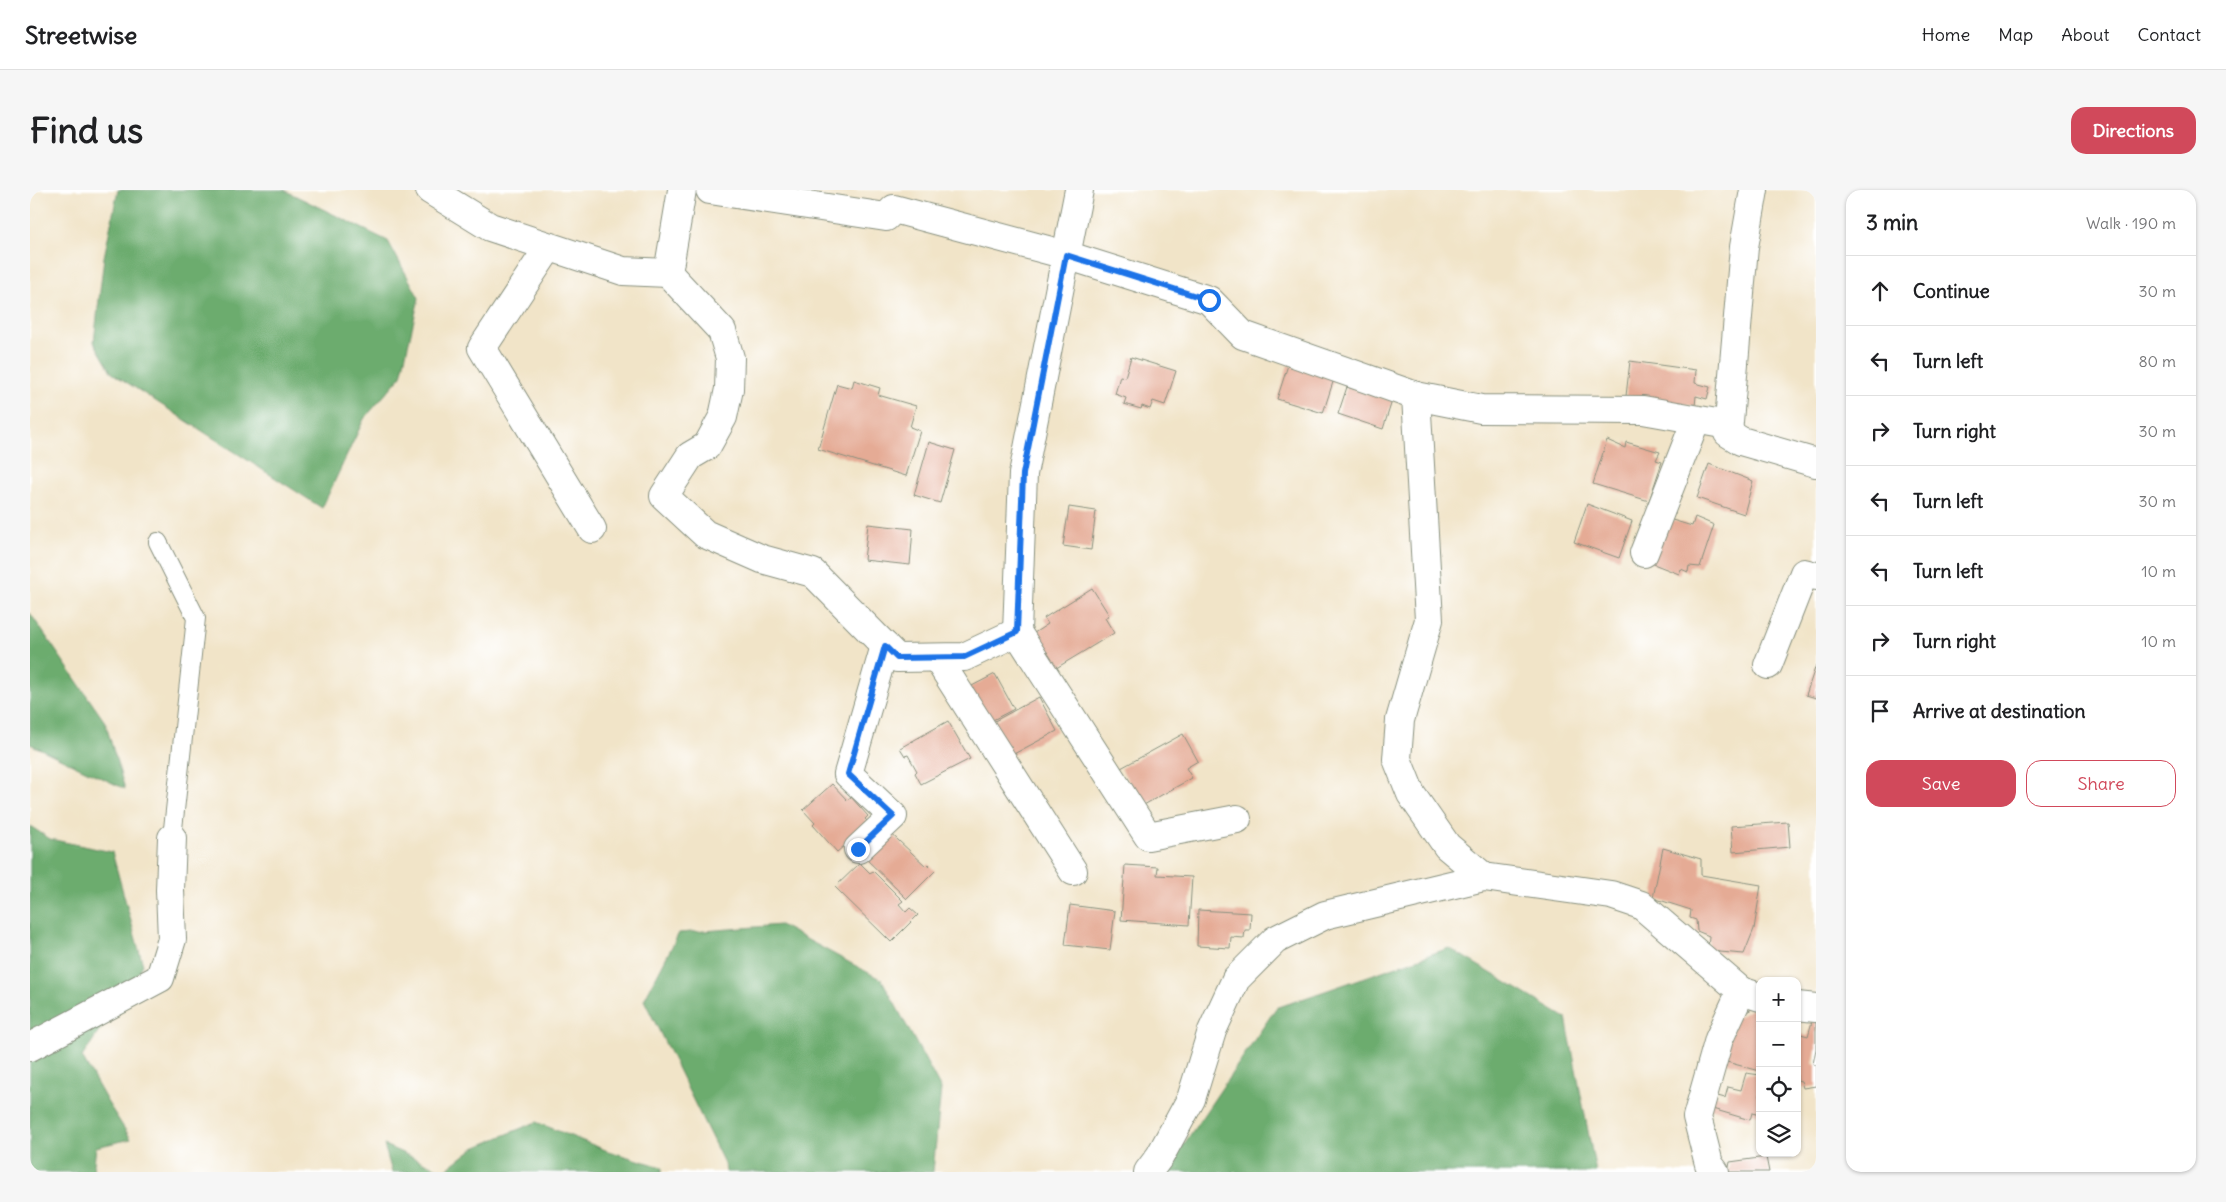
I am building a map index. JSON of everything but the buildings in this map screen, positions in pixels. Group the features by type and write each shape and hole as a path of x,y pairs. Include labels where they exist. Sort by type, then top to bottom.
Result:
{"street":[{"path":"430,190 490,227 622,271 668,273 722,331 730,358 729,389 723,417 707,446 690,456 664,496 706,534 762,559 813,573 897,658 964,657 1017,632"},
{"path":"668,273 682,190"},
{"path":"710,190 886,217 894,209 1066,255 1209,300 1242,335 1416,396 1481,410 1643,410 1728,426"},
{"path":"1079,190 1023,474 1017,632 1148,836 1237,819"},
{"path":"1754,190 1744,247 1728,433 1740,441 1816,462"},
{"path":"549,247 482,348 592,529"},
{"path":"1416,396 1429,620 1400,720 1397,760 1411,794 1447,846 1484,877"},
{"path":"1644,553 1696,420"},
{"path":"1768,664 1804,573 1816,576"},
{"path":"858,849 893,816 848,774 885,646"},
{"path":"937,658 1073,871"},
{"path":"30,1047 160,978 172,939 170,890 172,838"},
{"path":"1148,1172 1160,1156 1191,1099 1212,1031 1236,979 1274,940 1325,916 1484,877 1611,895 1641,905 1750,994 1719,1039 1697,1117 1709,1164 1715,1172"},
{"path":"1801,1006 1816,1008"}],"lane":[{"path":"158,542 196,618 172,838"}],"green space":[{"path":"118,190 284,190 388,241 419,298 401,376 364,419 322,508 112,373 94,342 104,257"},
{"path":"30,613 105,722 125,789 30,744"},
{"path":"30,826 50,839 112,852 143,965 82,1057 131,1139 96,1147 93,1172 30,1172"},
{"path":"780,925 882,980 941,1089 933,1172 726,1172 725,1165 644,1000 679,933"},
{"path":"1449,948 1566,1018 1596,1172 1165,1172 1276,1008"},
{"path":"536,1122 608,1151 662,1167 662,1172 392,1172 384,1145 444,1171 474,1148"}],"route":[{"path":"858,849 893,816 848,774 885,646 897,658 964,657 1017,632 1023,474 1066,255 1209,300"}]}
